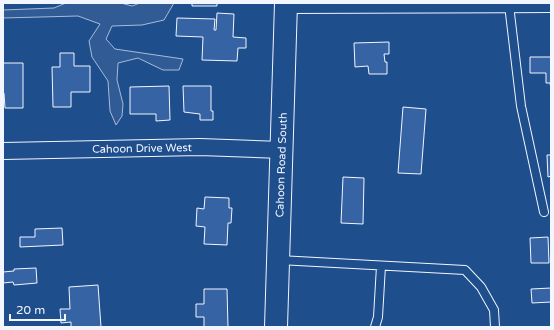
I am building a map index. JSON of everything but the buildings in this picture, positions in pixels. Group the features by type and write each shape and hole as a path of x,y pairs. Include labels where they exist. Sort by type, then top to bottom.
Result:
{"main road":[{"name":"Cahoon Road South","path":"276,327 286,4"}],"street":[{"path":"286,4 551,4"},
{"name":"Cahoon Drive West","path":"3,151 200,147 281,150"}],"lane":[{"path":"510,5 521,106 544,212"},
{"path":"278,260 465,270 481,287 494,310 495,327"},
{"path":"375,327 378,317 381,266"}],"shaded area":[{"path":"66,3 121,3 132,6 140,3 174,3 164,20 142,25 112,26 106,39 115,49 183,59 179,70 163,70 138,58 118,63 117,80 123,104 122,116 116,125 110,111 108,81 92,57 89,41 100,24 78,16 3,18 3,10 54,8"}]}
